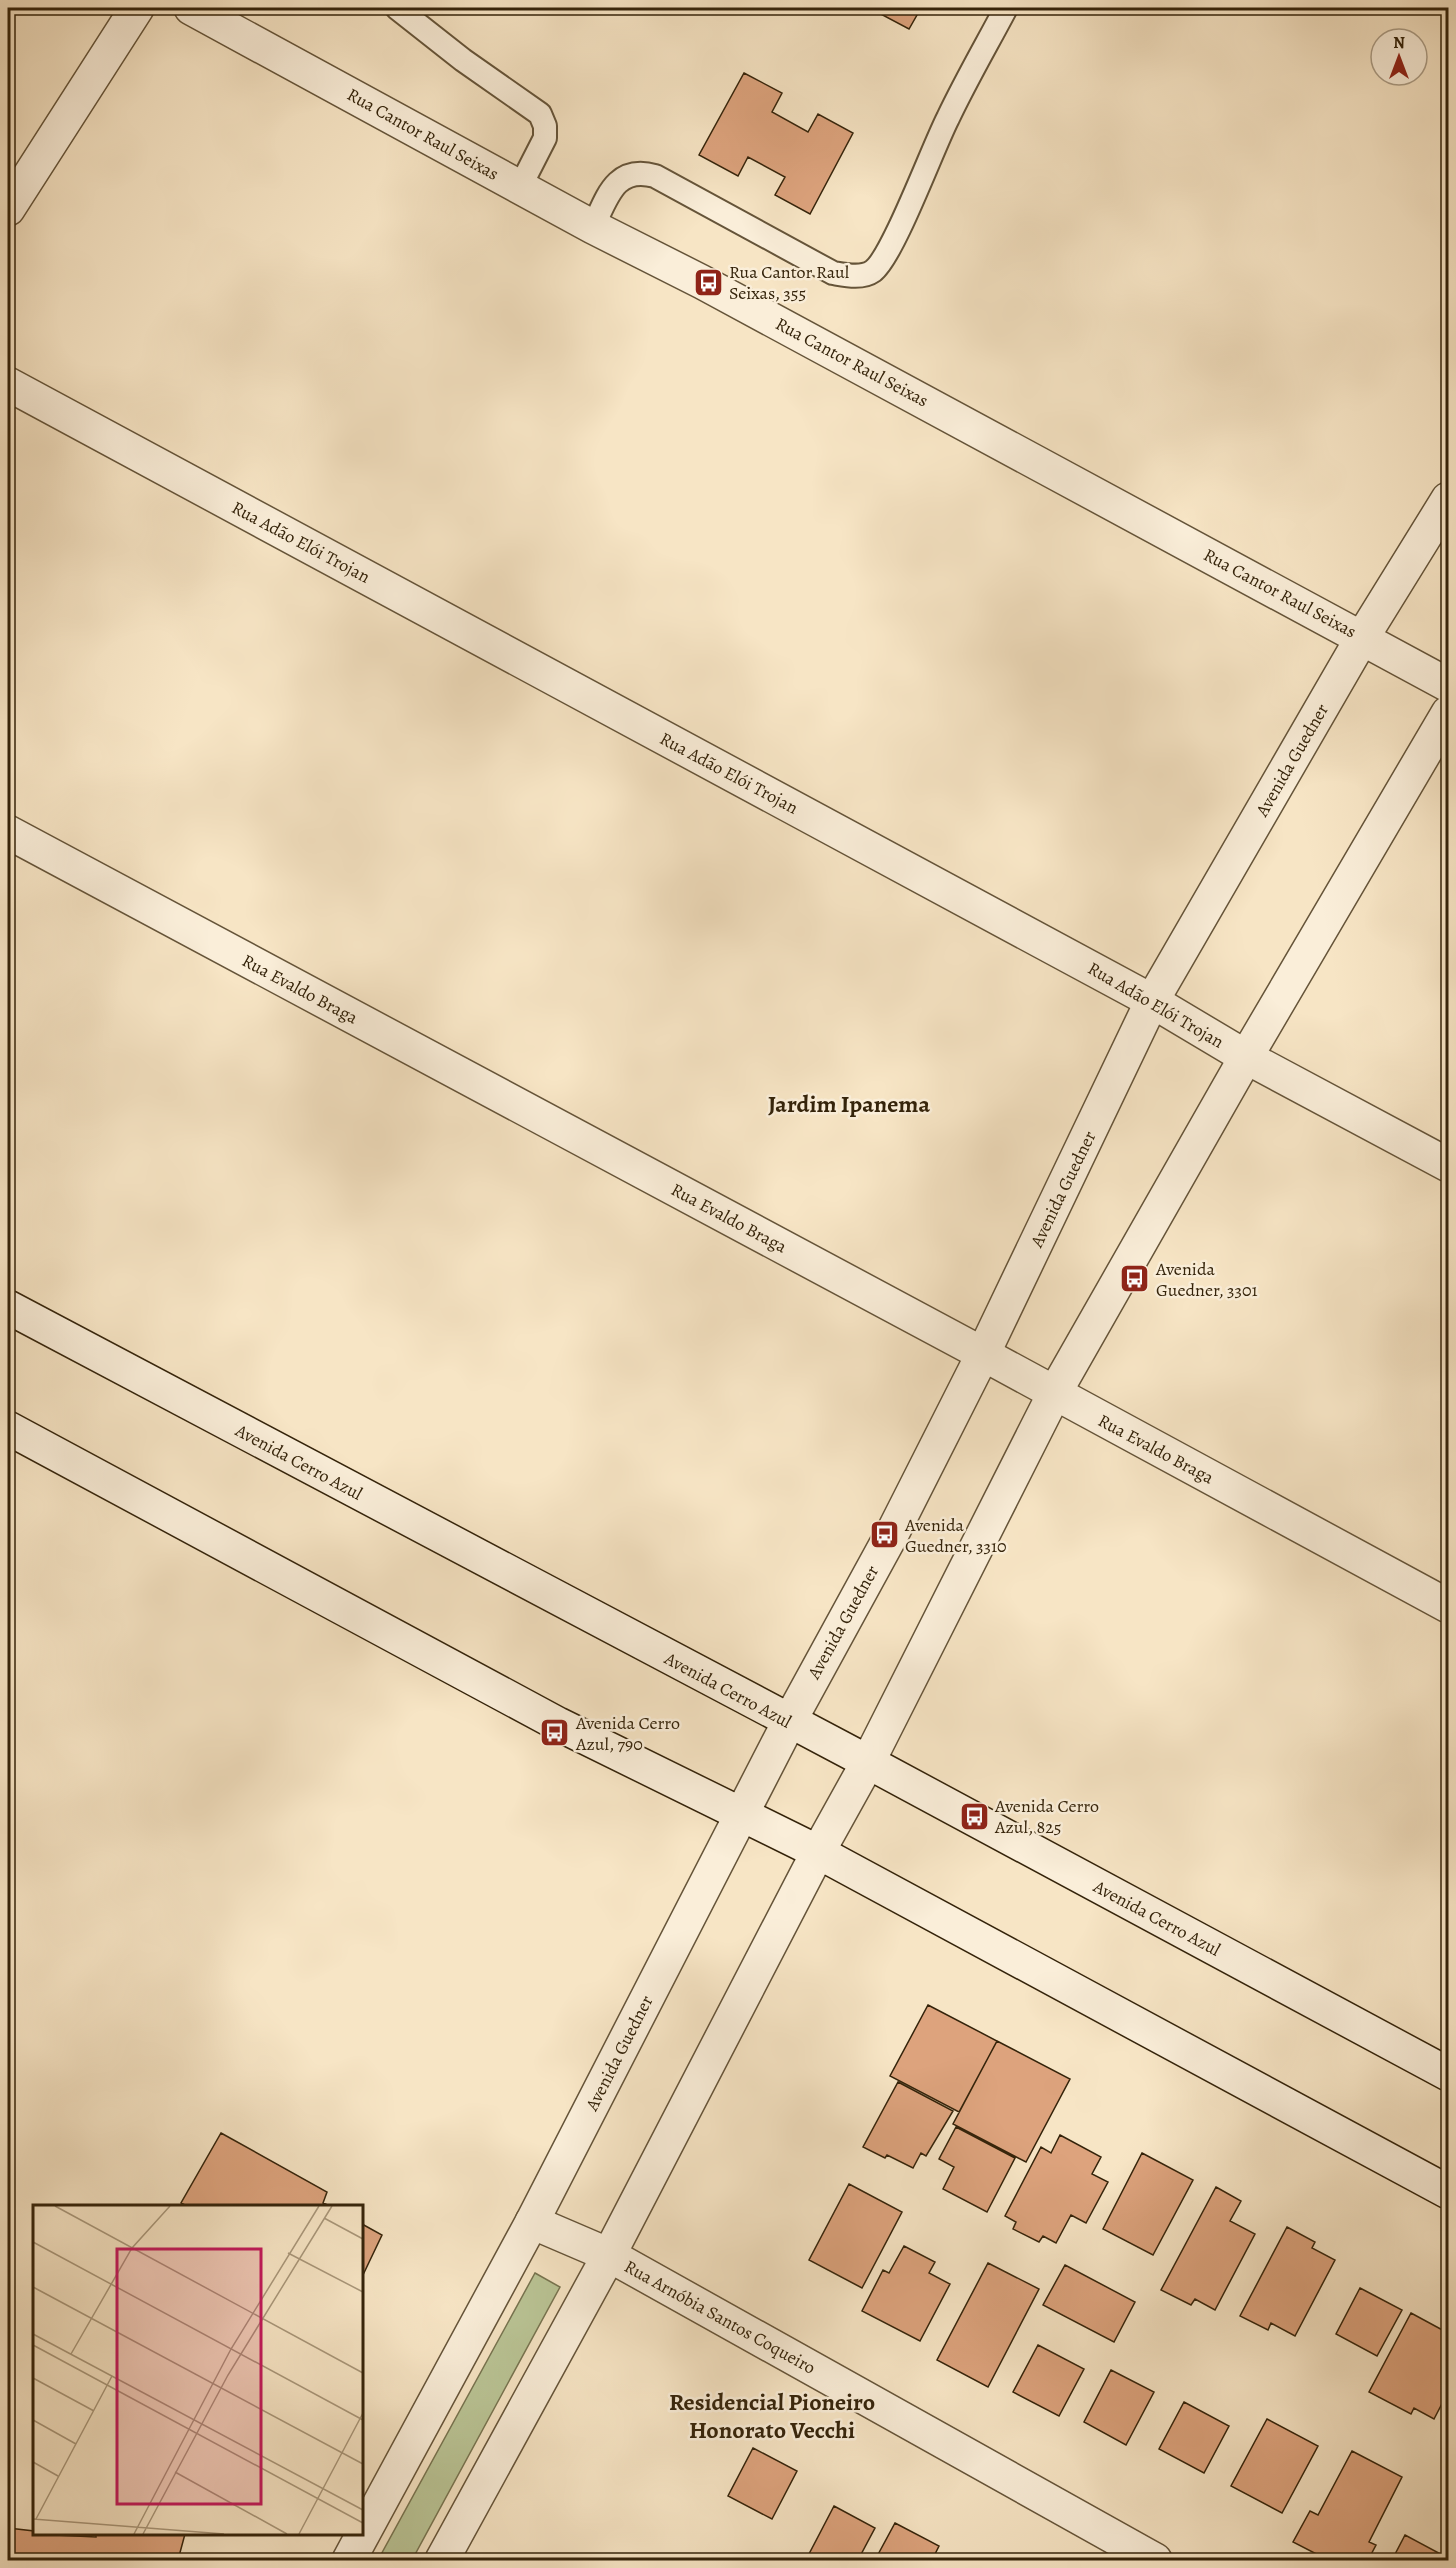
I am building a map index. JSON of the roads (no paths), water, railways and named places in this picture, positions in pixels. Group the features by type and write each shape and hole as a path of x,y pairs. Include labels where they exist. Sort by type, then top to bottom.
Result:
{"street":[{"path":"8,209 137,8"},
{"name":"Rua Cantor Raul Seixas","path":"191,8 593,227 702,282 1449,685"},
{"name":"Rua Adão Elói Trojan","path":"8,384 1152,1001 1246,1057 1449,1165"},
{"name":"Avenida Guedner","path":"363,2534 532,2222 789,1722 894,1530 983,1354 1152,1001 1362,638 1449,499"},
{"path":"442,2560 609,2255 818,1852 868,1762 1054,1394 1246,1057 1449,712"},
{"name":"Rua Evaldo Braga","path":"8,832 1449,1606"},
{"name":"Avenida Cerro Azul","path":"8,1307 868,1762 1449,2074"},
{"path":"8,1428 558,1724 818,1852 1449,2192"},
{"name":"Rua Arnóbia Santos Coqueiro","path":"532,2222 609,2255 1155,2560"},
{"name":"Avenida Guedner","path":"349,2560 363,2535"}],"lane":[{"path":"397,8 463,60 540,114 545,126 545,138 520,187"},
{"path":"593,227 612,189 622,178 642,172 655,176 833,273 864,275 874,270 893,240 947,118 1006,8"}],"place":[{"name":"Rua Cantor Raul Seixas, 355","path":"708,282"},
{"name":"Avenida Guedner, 3301","path":"1135,1279"},
{"name":"Avenida Guedner, 3310","path":"884,1535"},
{"name":"Avenida Cerro Azul, 790","path":"555,1733"},
{"name":"Avenida Cerro Azul, 825","path":"974,1816"}],"district":[{"name":"Jardim Ipanema","path":"849,1104"},
{"name":"Residencial Pioneiro Honorato Vecchi","path":"772,2416"}]}
